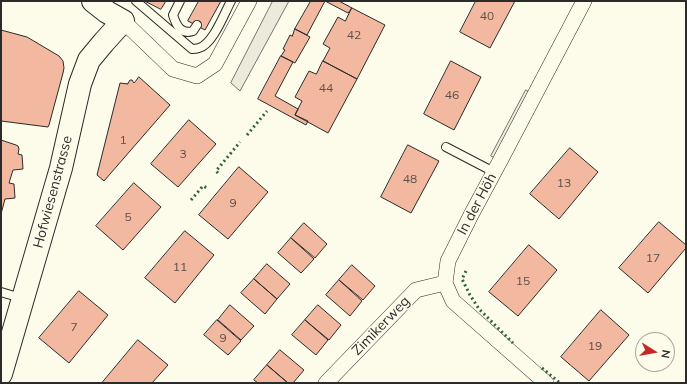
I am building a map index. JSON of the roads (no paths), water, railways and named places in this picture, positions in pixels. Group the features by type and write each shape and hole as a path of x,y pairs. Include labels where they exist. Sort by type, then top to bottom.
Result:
{"street":[{"path":"93,1 107,12 123,21 174,69 197,76 215,64 249,1"},
{"path":"113,1 123,21"},
{"name":"In der Höh","path":"445,283 448,261 584,1"},
{"name":"Hofwiesenstrasse","path":"1,374 61,168 80,84 89,60 123,21"},
{"path":"445,283 453,301 546,383"},
{"name":"Zimikerweg","path":"326,383 416,290 445,283"}],"lane":[{"path":"136,1 192,49 205,45 213,37 231,1"},
{"path":"180,1 172,15 175,23 182,31 188,33 193,31 197,25"},
{"path":"446,147 494,172"},
{"path":"1,292 23,298"}]}
